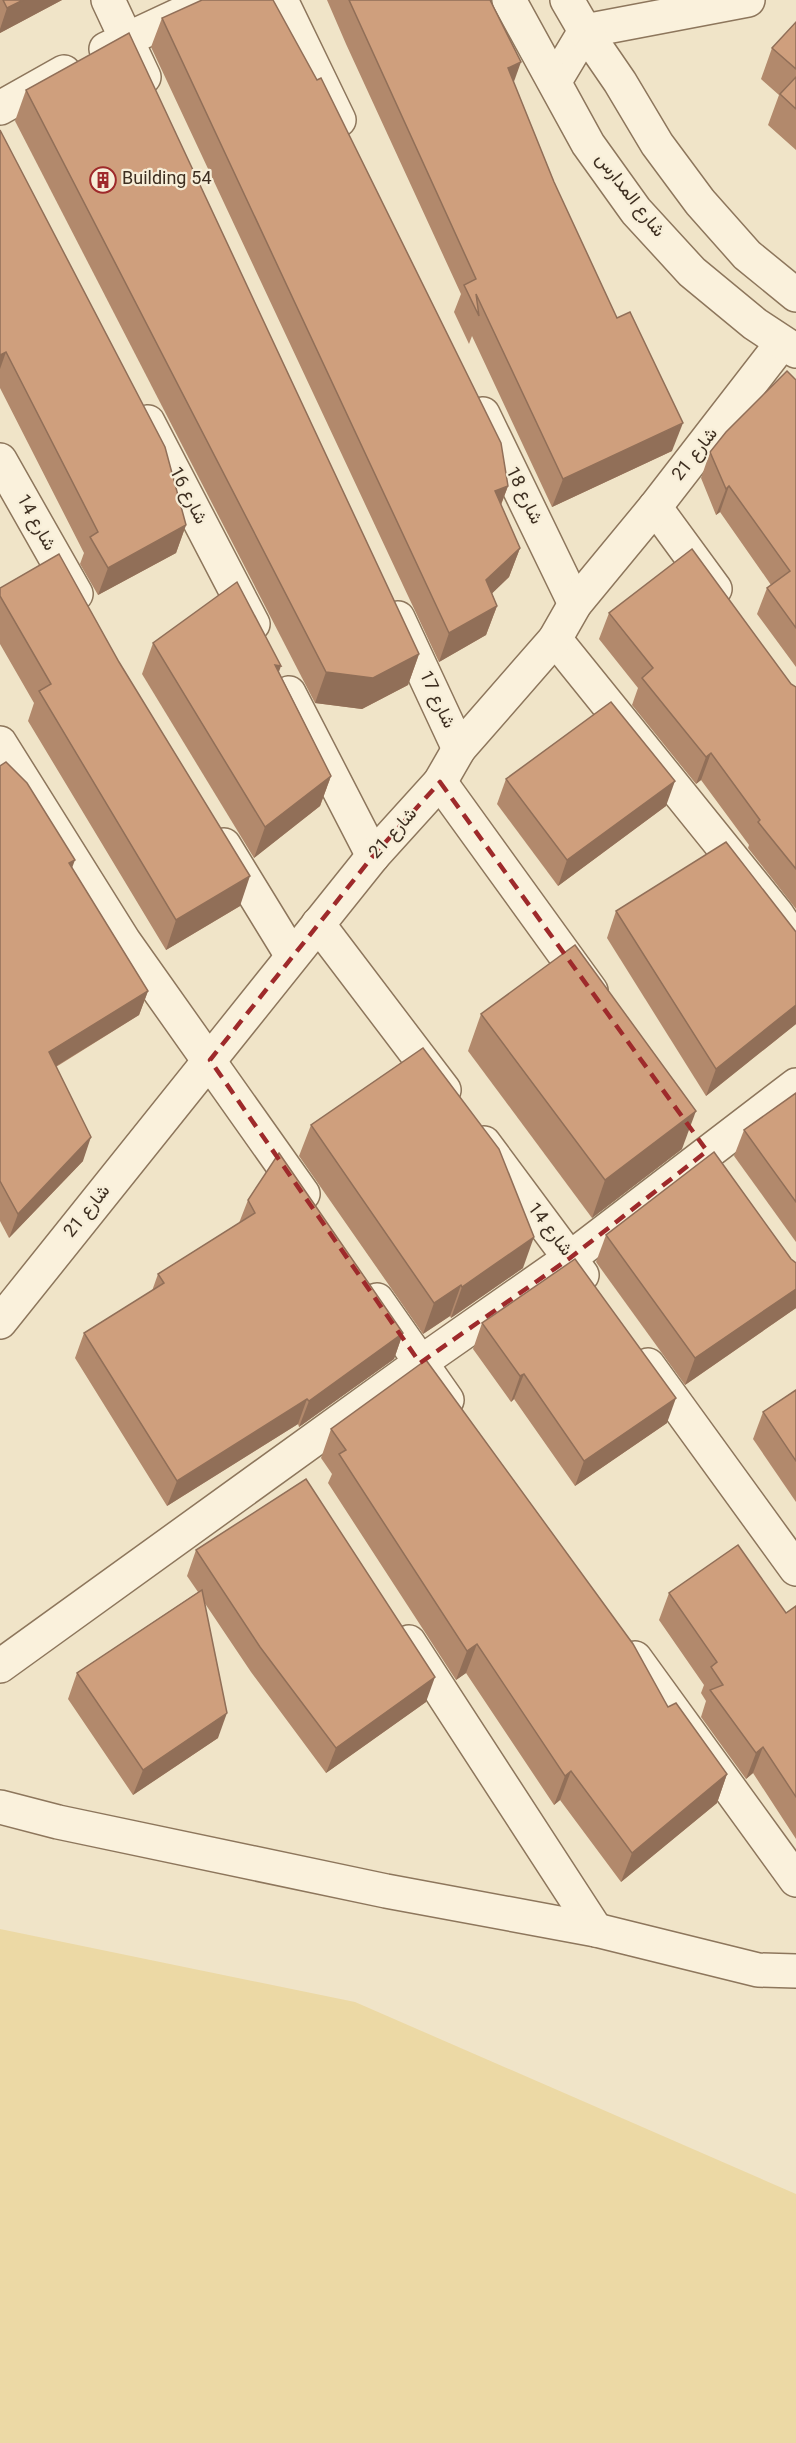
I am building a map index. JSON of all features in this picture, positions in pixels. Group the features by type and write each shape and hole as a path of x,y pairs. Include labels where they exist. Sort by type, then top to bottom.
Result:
{"street":[{"path":"108,0 156,102"},
{"path":"0,108 126,38 211,0"},
{"path":"281,0 355,151"},
{"name":"شارع المدارس","path":"509,0 588,144 636,211 692,272 783,350 790,384"},
{"path":"567,0 657,144 700,202 747,255 796,295"},
{"path":"555,81 585,31 748,0"},
{"name":"شارع 21","path":"2,1315 373,856 440,782 459,749 555,639 575,604 783,350"},
{"name":"شارع 18","path":"470,388 575,604"},
{"name":"شارع 16","path":"137,400 373,856"},
{"name":"شارع 14","path":"0,460 91,621"},
{"path":"655,507 733,613"},
{"name":"شارع 17","path":"383,587 459,749"},
{"path":"555,639 777,914 796,943"},
{"path":"0,743 124,941 320,1219"},
{"path":"440,782 608,1016"},
{"path":"212,824 292,957"},
{"name":"شارع 14","path":"318,924 597,1296"},
{"path":"0,1666 420,1363 570,1258 700,1142 796,1085"},
{"path":"700,1142 728,1180"},
{"path":"360,1277 462,1420"},
{"path":"632,1343 796,1569"},
{"path":"289,1457 308,1487"},
{"path":"393,1618 596,1930"},
{"path":"615,1631 796,1880"},
{"path":"0,1807 58,1822 374,1889 596,1930 758,1970 796,1971"}],"highlighted area":[{"path":"440,782 707,1151 570,1258 420,1363 210,1060 373,856"}],"sand":[{"path":"0,1929 355,2002 796,2194 796,2443 0,2443"}],"building":[{"path":"3,0 23,0 7,8"},
{"path":"202,0 273,0 317,80 321,78 501,443 508,486 495,491 520,548 486,580 497,606 449,633 162,18"},
{"path":"349,0 490,0 521,62 508,68 554,182 617,318 630,312 683,423 563,479 476,294 479,316 464,285 476,279"},
{"path":"796,22 796,69 772,48"},
{"path":"129,33 419,654 373,678 326,672 26,90"},
{"path":"796,77 796,109 780,94"},
{"path":"0,130 165,447 186,525 108,568 90,537 98,532 6,352 0,355"},
{"path":"787,371 796,380 796,628 767,588 790,571 729,486 726,489 710,452 726,432"},
{"path":"692,549 791,684 796,687 796,869 758,822 760,820 711,753 706,757 642,678 653,668 609,613"},
{"path":"59,554 119,662 250,876 176,920 39,691 51,684 0,596 0,588"},
{"path":"237,582 281,666 275,665 331,776 265,827 153,643"},
{"path":"611,702 675,781 567,860 506,779"},
{"path":"6,762 27,783 75,860 69,863 148,991 49,1052 91,1137 18,1214 0,1181 0,766"},
{"path":"726,842 796,932 796,1005 716,1069 616,911"},
{"path":"575,945 696,1111 605,1180 481,1014"},
{"path":"423,1048 499,1149 534,1237 462,1287 461,1285 434,1303 311,1125"},
{"path":"796,1093 796,1202 744,1130"},
{"path":"714,1152 796,1263 796,1289 695,1358 606,1235"},
{"path":"279,1153 403,1333 309,1401 307,1399 177,1481 84,1333 164,1283 158,1274 255,1213 248,1200"},
{"path":"575,1259 676,1398 584,1461 524,1374 520,1376 482,1323"},
{"path":"426,1360 633,1644 668,1707 676,1703 727,1774 632,1853 571,1771 565,1776 477,1644 467,1651 339,1454 346,1450 331,1429"},
{"path":"796,1390 796,1461 763,1412"},
{"path":"306,1479 435,1677 336,1748 260,1647 196,1550"},
{"path":"738,1545 786,1613 796,1606 796,1797 763,1747 756,1753 710,1690 723,1685 711,1667 717,1662 669,1593"},
{"path":"202,1590 227,1713 143,1770 77,1673"}],"place":[{"name":"Building 54","path":"103,180"}]}
